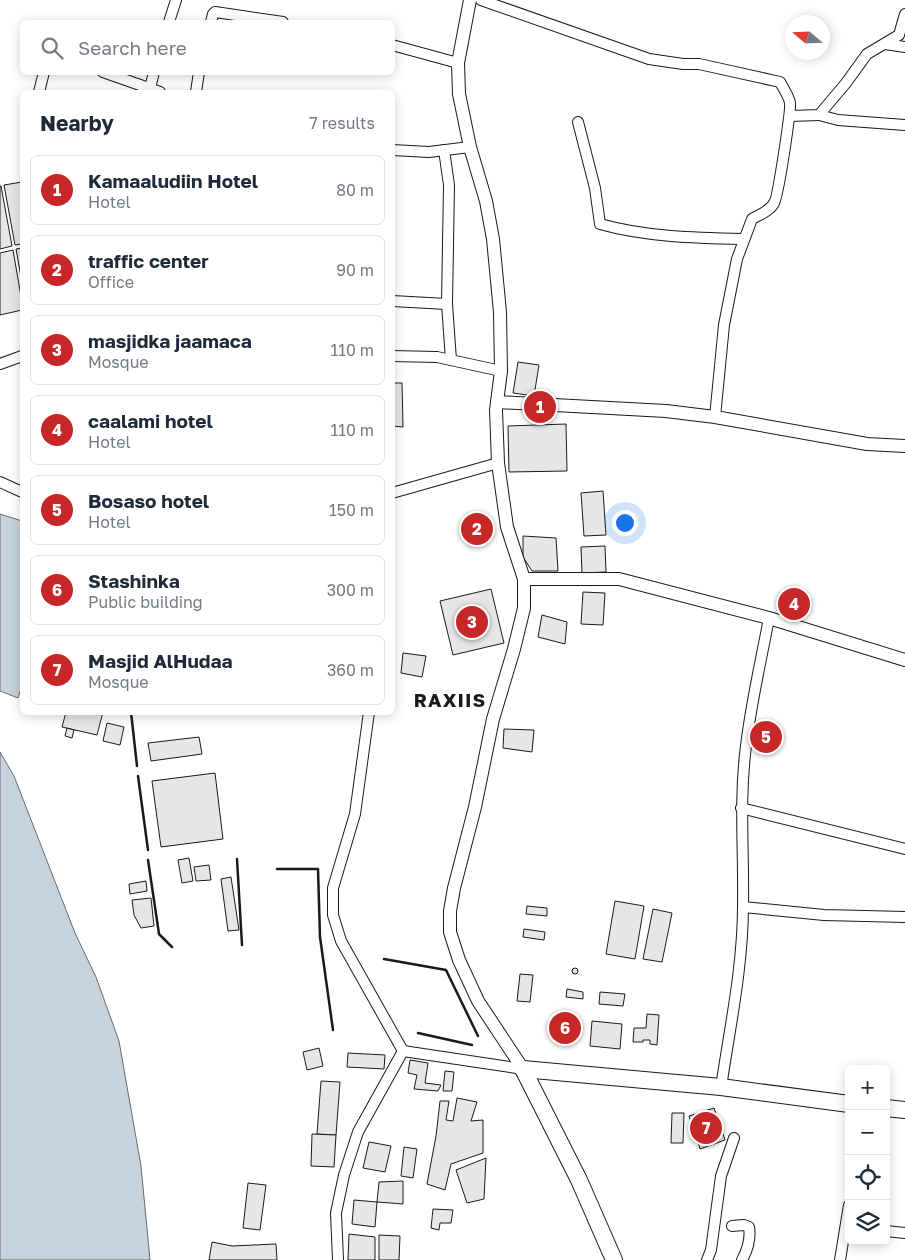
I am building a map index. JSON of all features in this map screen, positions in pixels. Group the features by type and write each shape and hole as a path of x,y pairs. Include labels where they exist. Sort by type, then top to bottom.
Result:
{"main road":[{"path":"523,1069 721,1087 845,1103"},
{"path":"523,1069 579,1180 614,1260"},
{"path":"890,1108 905,1110"}],"street":[{"path":"170,20 176,0"},
{"path":"470,0 458,63 461,110 486,201 493,238 500,312 500,371 497,402 498,463 507,527 524,579 524,608 493,719 475,807 454,888 450,911 450,932 459,960 478,1001 523,1069"},
{"path":"481,0 649,59 683,64 699,64 780,82 790,102 790,116 775,203 762,214 752,219 737,259 724,325 714,417"},
{"path":"212,20 215,12 269,20"},
{"path":"820,115 867,54 899,35 905,14"},
{"path":"885,44 905,47"},
{"path":"395,46 458,63"},
{"path":"40,90 43,75"},
{"path":"111,75 150,90"},
{"path":"153,90 154,75"},
{"path":"196,90 199,75"},
{"path":"790,116 820,115 838,120 905,125"},
{"path":"578,122 595,188 600,224 617,229 657,235 744,239"},
{"path":"395,150 429,152 470,147"},
{"path":"444,150 449,185 447,304 451,360"},
{"path":"395,300 447,304"},
{"path":"395,356 437,357 500,371"},
{"path":"0,364 20,357"},
{"path":"497,402 666,410 867,444 905,446"},
{"path":"395,492 498,463"},
{"path":"0,482 20,491"},
{"path":"524,579 619,579 769,618 905,660"},
{"path":"721,1087 736,993 744,907 742,808 746,746 769,618"},
{"path":"369,715 355,814 333,888 333,915 341,941 403,1051"},
{"path":"742,808 905,849"},
{"path":"744,907 824,915 905,917"},
{"path":"403,1051 523,1069"},
{"path":"338,1260 336,1213 344,1175 358,1132 403,1051"},
{"path":"707,1260 711,1250 720,1176 734,1138"},
{"path":"732,1226 744,1225 749,1227 748,1248 742,1260"},
{"path":"890,1231 905,1233"},
{"path":"840,1260 845,1238"}],"shaded area":[{"path":"0,514 20,520 20,692 18,698 0,691"},
{"path":"0,752 14,776 75,933 96,977 119,1041 141,1166 150,1260 0,1260"}],"building":[{"path":"20,182 20,244 15,245 4,185"},
{"path":"0,186 12,246 0,249"},
{"path":"20,248 20,272 16,249"},
{"path":"13,250 20,290 20,310 0,315 0,253"},
{"path":"518,362 539,365 534,396 513,393"},
{"path":"395,383 402,383 403,427 395,426"},
{"path":"566,424 567,471 509,472 508,426"},
{"path":"603,491 606,535 584,536 581,493"},
{"path":"523,536 556,538 558,571 532,571 523,557"},
{"path":"605,546 606,572 582,573 581,547"},
{"path":"491,589 504,643 453,655 440,601"},
{"path":"583,592 605,593 603,625 581,624"},
{"path":"542,615 567,622 565,644 538,637"},
{"path":"403,653 426,656 422,677 401,673"},
{"path":"65,715 102,715 97,735 62,727"},
{"path":"107,723 124,727 120,745 103,741"},
{"path":"67,728 74,730 72,738 65,736"},
{"path":"504,729 534,730 532,752 503,748"},
{"path":"199,737 202,754 151,761 148,743"},
{"path":"215,773 223,839 161,847 152,781"},
{"path":"189,858 193,881 182,883 178,860"},
{"path":"209,865 211,880 196,881 194,867"},
{"path":"231,877 239,930 228,931 221,879"},
{"path":"146,881 147,891 130,894 129,884"},
{"path":"151,898 154,926 141,928 134,915 132,900"},
{"path":"615,901 644,906 635,959 606,954"},
{"path":"527,906 547,908 547,916 526,914"},
{"path":"653,909 672,913 662,962 643,959"},
{"path":"524,929 545,932 544,940 523,937"},
{"path":"575,968 578,971 575,974 572,971"},
{"path":"520,974 533,975 530,1002 517,1001"},
{"path":"567,989 583,992 583,999 566,997"},
{"path":"600,992 625,994 623,1006 599,1004"},
{"path":"647,1014 659,1015 657,1045 650,1044 650,1040 633,1042 634,1028 646,1028"},
{"path":"592,1021 622,1024 620,1049 590,1046"},
{"path":"319,1048 323,1066 307,1070 303,1052"},
{"path":"348,1053 385,1055 384,1069 347,1067"},
{"path":"410,1060 428,1063 425,1083 441,1085 438,1091 414,1089 417,1075 408,1073"},
{"path":"445,1071 454,1072 452,1091 443,1091"},
{"path":"321,1081 340,1082 336,1135 317,1134"},
{"path":"457,1098 477,1102 471,1121 483,1120 483,1153 451,1164 445,1190 427,1184 440,1101 449,1101 446,1120 453,1121"},
{"path":"714,1108 725,1140 700,1149 696,1135 693,1136 689,1131 693,1127 689,1116"},
{"path":"672,1113 684,1113 683,1143 671,1143"},
{"path":"312,1134 336,1135 334,1167 311,1166"},
{"path":"369,1142 391,1146 385,1172 363,1168"},
{"path":"404,1147 417,1149 413,1178 401,1176"},
{"path":"486,1158 484,1199 467,1203 456,1170"},
{"path":"403,1181 403,1204 377,1202 379,1182"},
{"path":"248,1183 266,1185 260,1230 243,1228"},
{"path":"354,1200 377,1202 375,1227 352,1224"},
{"path":"433,1209 453,1210 451,1223 440,1223 439,1230 431,1228"},
{"path":"349,1234 375,1237 375,1260 348,1260"},
{"path":"379,1235 400,1236 399,1260 379,1260"},
{"path":"212,1242 232,1246 276,1244 277,1260 209,1260"}],"wall":[{"path":"131,715 137,766"},
{"path":"138,776 148,850"},
{"path":"237,859 242,945"},
{"path":"148,860 159,934 172,947"},
{"path":"277,869 318,869 320,937 333,1030"},
{"path":"384,959 446,970 478,1036"},
{"path":"418,1033 472,1045"}],"place":[{"name":"Kamaaludiin Hotel","path":"540,407"},
{"name":"traffic center","path":"477,529"},
{"name":"caalami hotel","path":"794,604"},
{"name":"masjidka jaamaca","path":"472,622"},
{"name":"Bosaso hotel","path":"766,737"},
{"name":"Stashinka","path":"565,1028"},
{"name":"Masjid AlHudaa","path":"706,1128"}],"district":[{"name":"RAXIIS","path":"450,700"}]}
